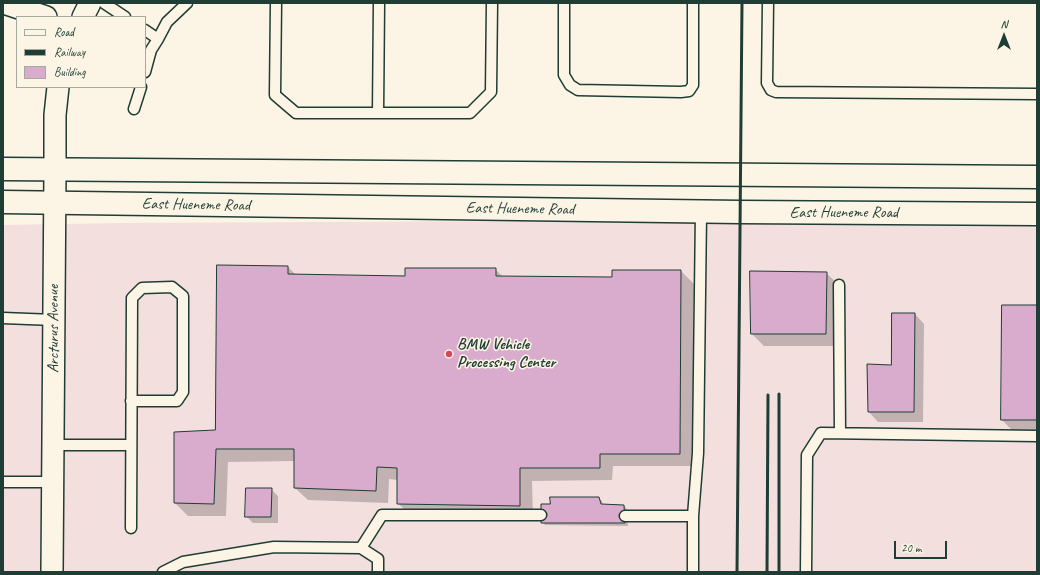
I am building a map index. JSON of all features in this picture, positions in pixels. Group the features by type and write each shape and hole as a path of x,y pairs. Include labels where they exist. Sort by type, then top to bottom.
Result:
{"main road":[{"name":"East Hueneme Road","path":"3,169 1037,177"},
{"name":"East Hueneme Road","path":"3,202 701,212 1037,214"}],"street":[{"path":"4,3 43,16"},
{"path":"84,16 90,3"},
{"name":"Arcturus Avenue","path":"52,572 55,115 58,88"}],"lane":[{"path":"104,3 124,16"},
{"path":"146,68 151,50 167,22 187,3"},
{"path":"276,3 275,96 296,113 470,113 491,92 492,3"},
{"path":"378,113 379,3"},
{"path":"564,3 564,75 570,85 578,90 681,92 689,90 693,85 693,3"},
{"path":"768,3 766,83 771,90 776,92 1037,94"},
{"path":"146,31 158,39"},
{"path":"134,110 141,88"},
{"path":"693,572 693,516 698,453 701,212"},
{"path":"839,285 840,433"},
{"path":"131,401 177,401 183,392 183,296 172,287 142,288 132,298 131,401 131,528"},
{"path":"3,318 54,320"},
{"path":"806,572 806,455 821,433 1037,436"},
{"path":"53,445 131,445"},
{"path":"3,482 53,482"},
{"path":"361,548 382,515 541,515"},
{"path":"625,516 693,516"},
{"path":"163,572 183,562 274,547 361,548 378,559 378,572"}],"shaded area":[{"path":"1037,214 1037,572 3,572 3,225 724,220"}],"building":[{"name":"BMW Vehicle Processing Center","path":"217,265 288,266 288,274 405,276 405,268 496,268 496,276 612,277 612,270 681,270 680,454 600,454 600,468 520,468 520,506 397,504 397,468 377,467 376,491 294,488 294,449 216,449 214,504 174,503 174,432 215,430"},
{"path":"750,271 827,272 826,334 751,334"},
{"path":"1002,305 1037,305 1037,420 1001,420"},
{"path":"892,313 915,313 914,412 868,412 867,364 891,365"},
{"path":"246,488 272,488 271,517 245,517"},
{"path":"550,497 599,497 601,504 624,505 625,523 541,523 541,504 550,504"}],"railway":[{"path":"737,572 742,3"},
{"path":"779,394 779,572"},
{"path":"767,572 768,395"}],"place":[{"name":"BMW Vehicle Processing Center","path":"449,354"}]}
